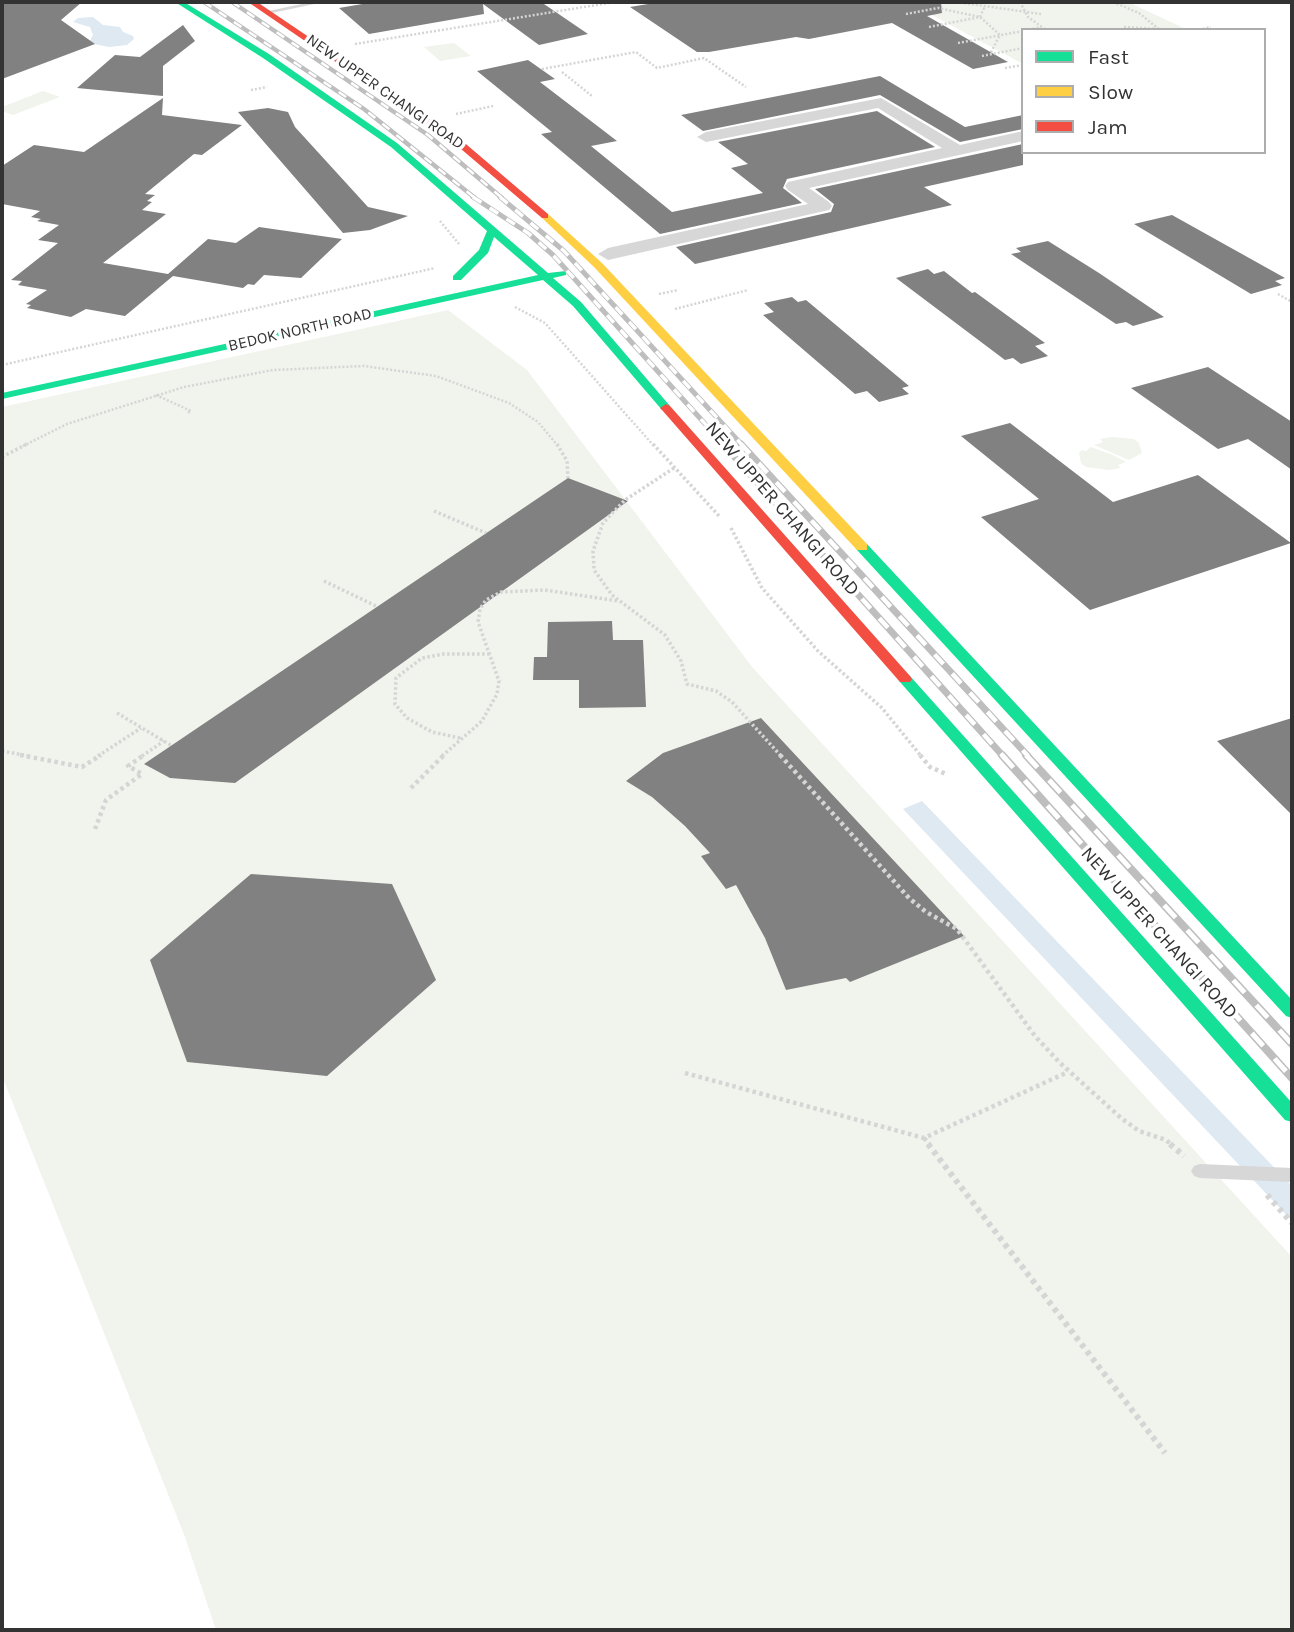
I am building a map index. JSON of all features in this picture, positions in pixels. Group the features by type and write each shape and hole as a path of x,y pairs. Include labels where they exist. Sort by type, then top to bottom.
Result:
{"main road":[{"name":"NEW UPPER CHANGI ROAD","path":"179,2 394,145 492,230 535,261 547,277 596,324 734,487 1292,1115"},
{"name":"NEW UPPER CHANGI ROAD","path":"253,2 457,141 519,192 575,252 603,260 915,606 1288,1004"},
{"path":"449,274 484,251 492,230"},
{"name":"BEDOK NORTH ROAD","path":"2,396 547,277 603,260"},
{"path":"506,267 535,261"},
{"path":"449,274 482,272"},
{"path":"475,291 534,298"},
{"path":"553,306 596,324"}],"street":[{"path":"706,137 881,103 958,150"},
{"path":"603,260 823,206 794,186 1021,136"}],"lane":[{"path":"267,12 321,2"},
{"path":"1200,1171 1292,1175"}],"path":[{"path":"348,45 615,2"},
{"path":"885,3 890,2"},
{"path":"938,2 938,8"},
{"path":"956,2 1041,14"},
{"path":"1020,2 1023,12 1042,27"},
{"path":"1113,2 1139,13 1159,28"},
{"path":"980,17 985,6"},
{"path":"906,14 938,8 980,17 1000,35"},
{"path":"929,27 980,17"},
{"path":"1038,28 1042,27"},
{"path":"1124,27 1159,28"},
{"path":"1207,28 1211,27"},
{"path":"958,43 1021,31"},
{"path":"990,54 1000,35"},
{"path":"982,56 1021,48"},
{"path":"542,69 636,52 657,68 704,58 746,86"},
{"path":"1005,68 1021,65"},
{"path":"562,72 592,96"},
{"path":"433,214 450,231 461,250"},
{"path":"2,365 192,324 323,291 449,274"},
{"path":"1278,293 1292,302"},
{"path":"509,304 545,323 595,382 732,529 762,588 807,640 882,708 930,767 954,777"},
{"path":"2,457 67,424 155,395 226,377 304,367 364,366 422,373 486,393 529,415 559,444 567,461 568,478"},
{"path":"155,395 191,411 187,413"},
{"path":"674,468 644,486 610,513 598,532 593,551 594,570 599,579 612,596 666,635 681,661 687,684 716,691 732,702 909,898 926,912 957,929 1034,1036 1068,1072 1121,1118 1139,1131 1166,1140 1200,1171"},
{"path":"434,511 486,533"},
{"path":"324,581 378,607"},
{"path":"411,788 460,738 482,721 497,694 499,681 478,622 480,609 486,600 500,592 545,590 622,603"},
{"path":"460,738 432,732 407,718 395,704 396,678 422,658 444,654 490,654"},
{"path":"117,713 172,746"},
{"path":"2,751 82,767 141,728"},
{"path":"96,829 106,800 142,774 128,766 164,741"},
{"path":"924,1138 1068,1072"},
{"path":"685,1073 924,1138 1165,1453"}],"shaded area":[{"path":"908,2 1128,2 1184,28 1021,28 1021,63"},
{"path":"93,17 103,25 120,27 134,39 127,45 109,47 89,43 93,35 90,27 73,22 78,18"},
{"path":"454,43 471,56 440,61 424,47"},
{"path":"43,91 60,97 13,115 2,111 2,107"},
{"path":"448,310 527,370 753,668 1292,1257 1292,1630 216,1630 185,1537 2,1076 2,407"},
{"path":"1100,439 1134,439 1139,443 1142,453 1129,460 1094,445 1103,442"},
{"path":"1091,447 1126,462 1118,465 1121,468 1109,470 1086,467 1081,463 1079,453"},
{"path":"922,801 1292,1186 1292,1221 903,809"}],"building":[{"path":"2,2 82,2 61,20 95,44 2,79"},
{"path":"374,2 541,2 588,34 539,45 483,4 484,14 369,34 339,8"},
{"path":"660,2 941,2 942,13 927,16 1008,62 973,69 892,23 809,39 796,37 697,52 630,7"},
{"path":"183,25 195,41 163,66 163,96 77,88 115,55 140,57"},
{"path":"528,60 555,79 540,82 617,141 591,146 672,212 763,193 731,168 748,164 718,142 877,111 935,147 787,179 783,188 802,203 660,234 541,134 552,132 477,71"},
{"path":"880,76 965,127 1021,115 1021,129 960,142 880,95 703,131 681,115"},
{"path":"163,98 162,115 242,125 202,155 194,154 145,194 155,195 147,201 152,202 142,210 166,214 103,263 168,274 208,239 236,243 259,227 342,239 301,278 264,275 254,285 248,284 243,288 173,276 125,316 86,309 71,317 27,308 31,305 26,304 47,290 18,285 22,281 11,280 58,243 38,240 59,225 37,221 41,219 31,217 40,211 2,204 2,166 34,145 84,152"},
{"path":"268,108 288,112 295,127 368,207 408,216 370,230 343,233 238,112"},
{"path":"1021,144 1023,154 1023,165 924,187 952,205 695,264 676,247 831,212 834,204 815,189"},
{"path":"1172,215 1285,278 1275,281 1282,285 1251,294 1134,224"},
{"path":"1048,241 1164,317 1133,326 1126,322 1116,324 1011,254 1021,252 1016,248"},
{"path":"928,269 934,274 944,271 972,293 975,292 1045,343 1035,346 1048,356 1021,364 1013,358 1005,360 896,278"},
{"path":"792,297 798,302 806,300 909,386 902,388 909,394 879,402 867,391 855,394 763,315 774,312 764,303"},
{"path":"1208,367 1292,422 1292,470 1248,439 1218,449 1131,388"},
{"path":"1010,423 1113,502 1198,475 1291,543 1090,610 981,517 1039,499 961,436"},
{"path":"568,478 628,501 235,783 170,778 144,764"},
{"path":"612,621 613,640 643,640 646,707 579,708 579,680 533,680 534,657 547,657 548,622"},
{"path":"761,718 964,936 850,982 846,978 786,990 765,938 736,885 726,889 701,856 710,853 685,826 652,797 626,781 663,753"},
{"path":"1292,718 1292,815 1217,741"},
{"path":"251,874 392,884 436,980 327,1076 187,1062 150,960"}],"railway":[{"path":"204,2 364,109 475,198"},
{"path":"232,2 428,135 502,198"},
{"path":"473,197 528,233 553,255 725,446"},
{"path":"500,197 564,251 743,446"},
{"path":"723,444 1003,756"},
{"path":"741,444 1028,756"},
{"path":"1002,755 1292,1078"},
{"path":"1026,755 1292,1044"}],"traffic: fast":[{"path":"179,2 266,56 394,145 577,304 666,408"},
{"path":"457,278 484,251 492,230"},
{"path":"2,396 562,273"},
{"path":"862,547 1292,1011"},
{"path":"905,679 1292,1115"}],"traffic: slow":[{"path":"545,216 598,265 862,547"}],"traffic: jam":[{"path":"252,2 457,141 545,216"},
{"path":"666,408 905,679"}]}
